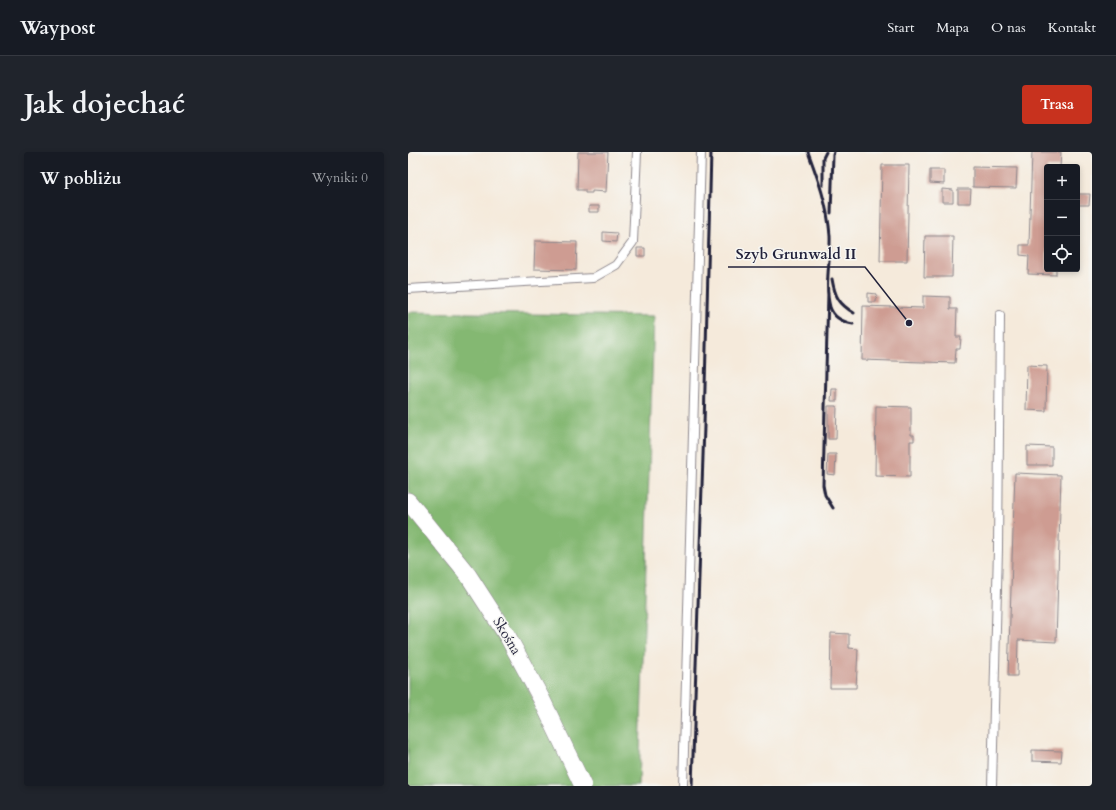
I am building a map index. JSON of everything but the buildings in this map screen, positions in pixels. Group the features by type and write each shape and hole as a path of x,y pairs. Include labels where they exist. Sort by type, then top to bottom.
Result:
{"street":[{"name":"Skośna","path":"408,501 468,575 508,637 542,698 583,786"}],"lane":[{"path":"408,289 592,278 616,265 633,242 637,152"},
{"path":"683,786 701,152"},
{"path":"992,786 998,556 1000,315"}],"green space":[{"path":"408,312 654,316 639,786 590,786 408,490"},
{"path":"408,512 462,577 504,639 576,786 408,786"}],"railway":[{"path":"692,786 704,426 711,152"},
{"path":"808,152 822,193 829,225 830,244 828,299 831,311 839,318 853,324"},
{"path":"823,185 823,158 826,152"},
{"path":"831,213 834,152"},
{"path":"832,279 838,299 854,313"},
{"path":"828,293 823,485 825,495 833,508"}],"place":[{"name":"Szyb Grunwald II","path":"909,323"}]}
